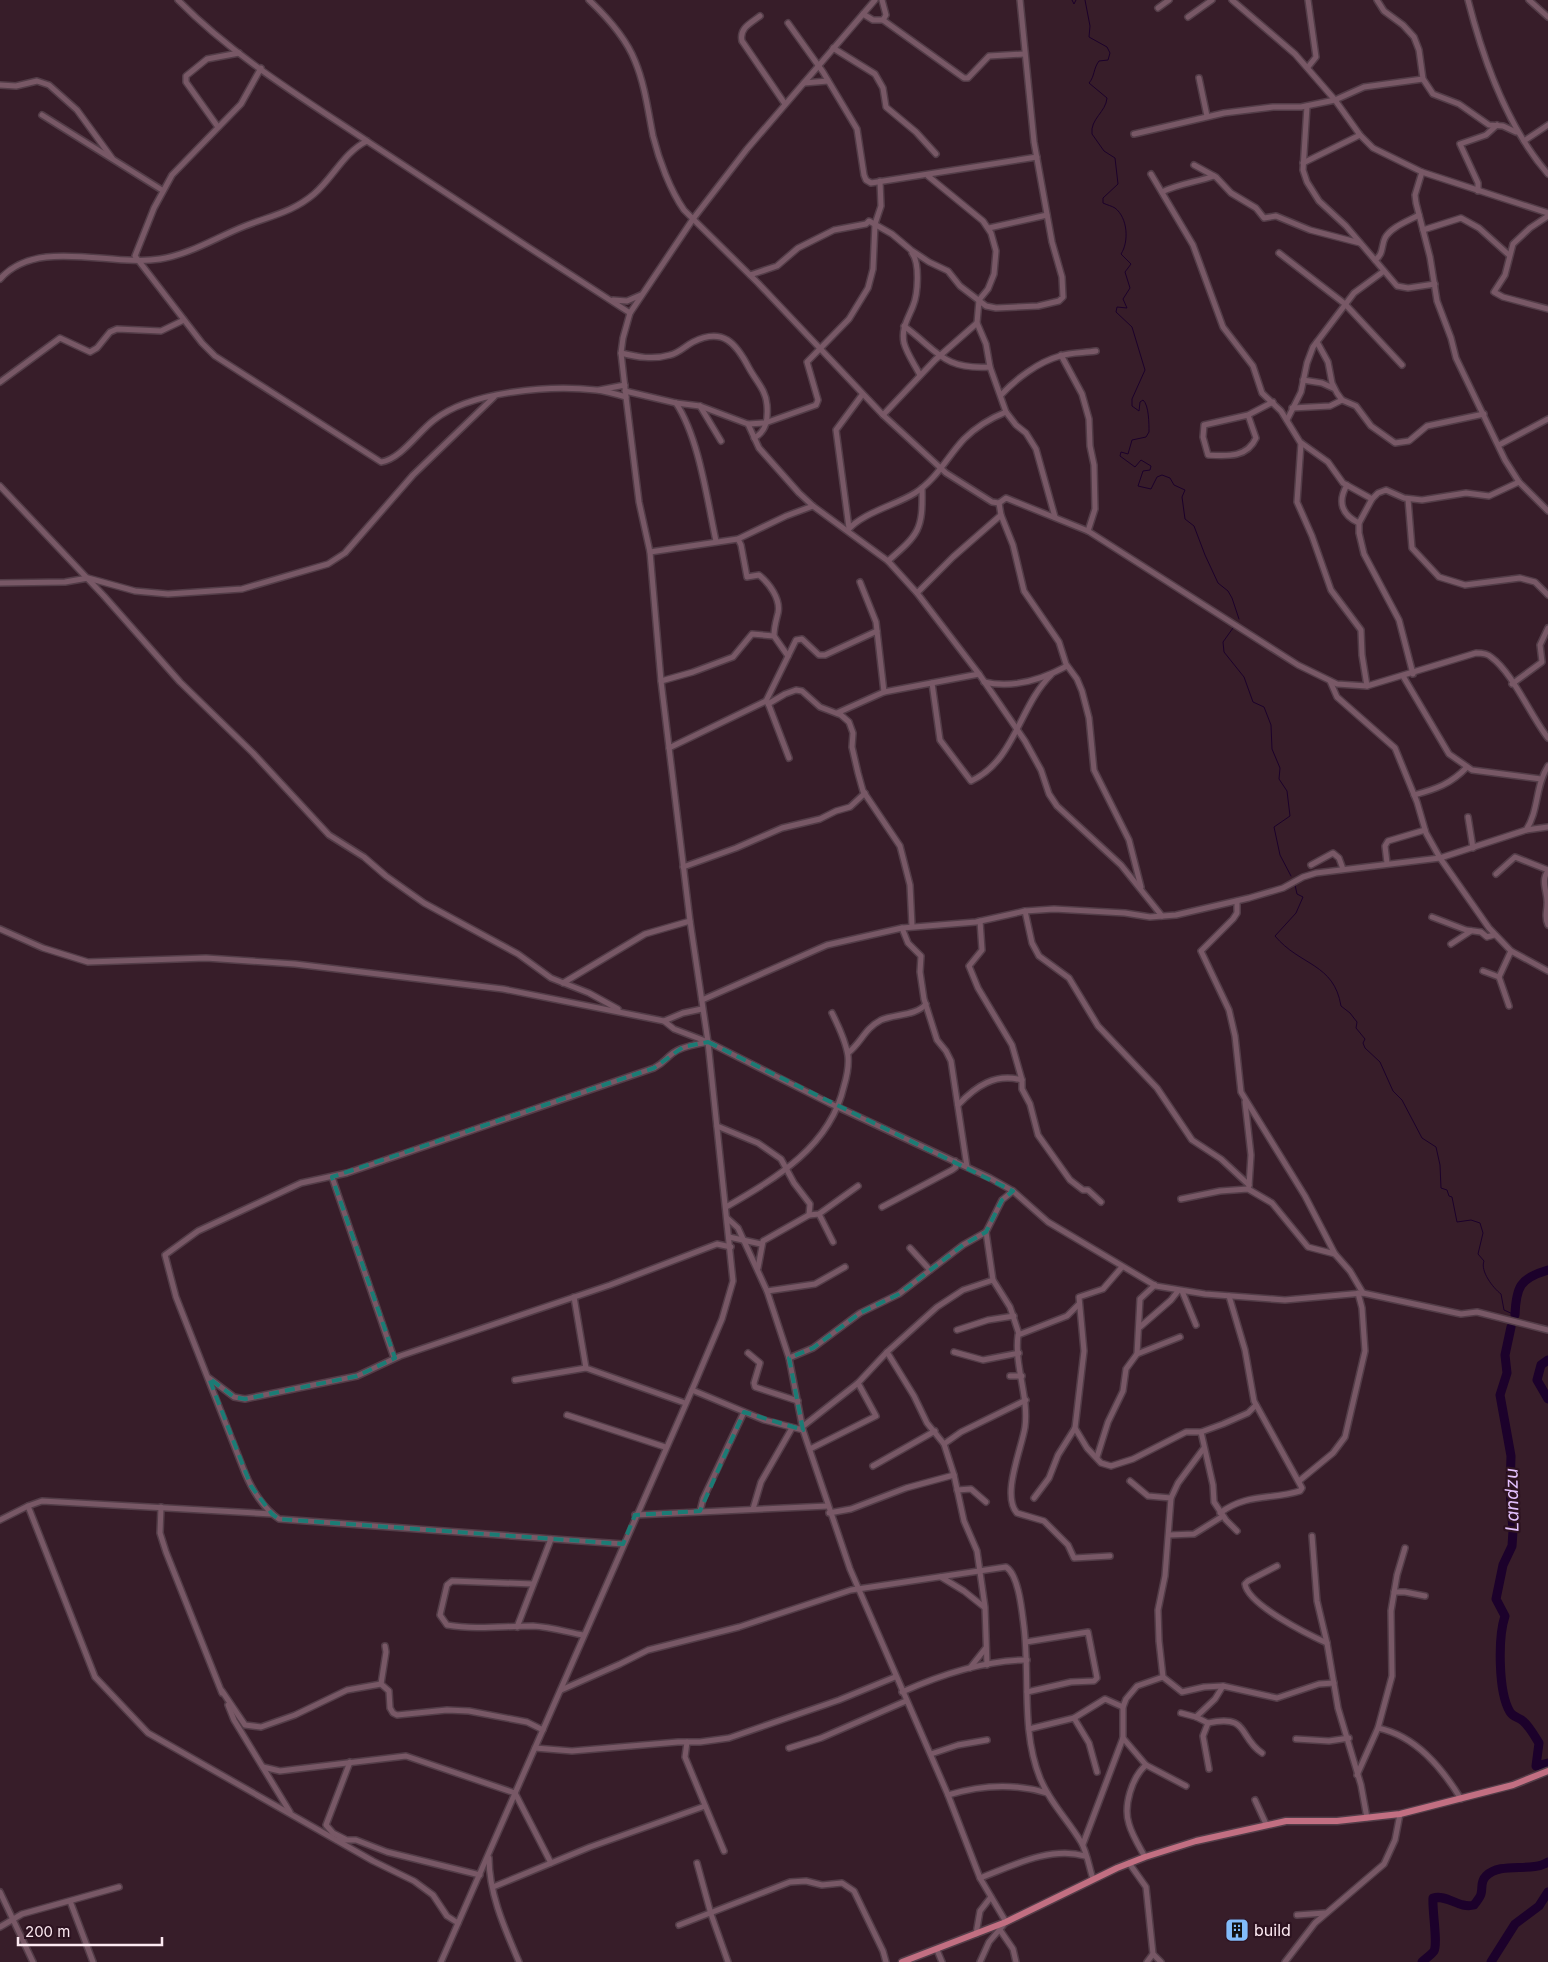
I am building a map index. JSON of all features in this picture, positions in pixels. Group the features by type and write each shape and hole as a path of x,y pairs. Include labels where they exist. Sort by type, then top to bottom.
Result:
{"main road":[{"path":"902,1962 1006,1922 1093,1879 1145,1856 1266,1824 1286,1821 1338,1822 1400,1814 1512,1784 1548,1771"}],"street":[{"path":"178,0 198,20 314,108 630,313"},
{"path":"589,0 609,20 633,56 642,81 654,138 676,200 750,275 862,395 942,469 992,502 999,503 1006,498 1088,531 1298,666 1330,681 1343,685 1367,686 1413,674 1476,653 1490,655 1501,666 1534,720 1548,738"},
{"path":"441,1962 692,1390 731,1293 733,1281 731,1247 708,1042 690,921 661,681 650,552 640,502 625,391 621,353 623,338 630,313 693,218 785,104 874,0"},
{"path":"882,0 886,16 883,20"},
{"path":"750,275 777,266 798,248 834,230 866,224 869,221 892,234 911,250 948,270 960,286 991,308 1038,306 1059,301 1063,297 1062,276 1037,157 1024,54 1020,0"},
{"path":"1158,8 1169,0"},
{"path":"1188,17 1212,0"},
{"path":"1232,0 1282,41 1308,67 1360,135 1374,148 1422,172 1548,214"},
{"path":"1308,0 1316,57 1308,67"},
{"path":"1377,0 1384,11 1403,25 1414,37 1419,50 1423,79 1433,94 1465,107 1483,122 1516,132"},
{"path":"1468,0 1474,26 1516,132 1548,174"},
{"path":"1529,0 1548,17"},
{"path":"862,14 873,20 883,20 964,78 968,78 988,56 1024,54"},
{"path":"760,16 743,29 742,41 785,104"},
{"path":"788,23 819,66 860,136 866,180 871,183 919,174 928,176 962,167 1037,157"},
{"path":"834,48 875,74 883,88 886,107 916,132 936,154"},
{"path":"218,127 186,82 186,76 212,56 239,52"},
{"path":"260,68 241,104 186,157 162,190 135,256 184,320 215,356 381,462 392,457 445,412 471,401 494,396 562,388 625,391 676,403 700,406 748,424 765,423 806,410 818,403 807,363 818,348 849,319 868,288 873,269 874,224 881,206 880,181"},
{"path":"1198,78 1207,116"},
{"path":"1134,134 1161,130 1207,116 1273,107 1307,106 1335,100 1364,88 1423,79"},
{"path":"0,85 16,86 37,81 49,85 77,110 112,158"},
{"path":"804,83 828,81"},
{"path":"1307,106 1306,147 1303,163 1306,182 1312,191 1384,270 1403,288 1435,284"},
{"path":"42,115 162,190"},
{"path":"1478,191 1478,183 1460,144 1486,135 1497,125"},
{"path":"1524,141 1548,125"},
{"path":"1303,163 1360,135"},
{"path":"0,279 18,266 49,255 137,261 160,259 190,251 247,225 289,211 315,193 354,148 367,141"},
{"path":"1194,165 1214,176 1231,193 1256,208 1264,218 1276,216 1322,234 1360,244"},
{"path":"1422,172 1415,195 1437,301 1451,338 1456,358 1505,460 1519,482 1548,511"},
{"path":"1151,174 1198,256 1224,327 1253,366 1262,393 1273,402 1287,420 1300,442 1328,462 1339,479 1346,485 1372,499"},
{"path":"928,176 988,228 996,251 995,266 993,280 979,300 977,323 986,344 990,367 1006,412 1016,426 1026,433 1036,449 1055,517"},
{"path":"1162,192 1214,176"},
{"path":"1548,214 1521,235 1513,244 1504,275 1495,289 1495,294 1548,309"},
{"path":"988,228 1048,215"},
{"path":"1375,260 1381,254 1385,238 1389,232 1419,216"},
{"path":"1423,230 1461,218 1479,228 1509,255"},
{"path":"911,250 916,258 917,282 913,307 904,326 904,343 920,375"},
{"path":"1279,253 1345,304 1402,365"},
{"path":"1287,420 1299,397 1310,354 1317,342 1340,314 1345,304 1363,285 1384,270"},
{"path":"609,300 627,301 644,293"},
{"path":"0,382 60,338 90,352 97,348 110,332 117,329 161,331 184,320"},
{"path":"883,414 906,393 920,375 977,323"},
{"path":"904,326 940,356 958,366 990,367"},
{"path":"621,353 639,357 670,356 700,339 725,338 740,350 765,394 768,413 763,432 754,438"},
{"path":"1317,342 1328,362 1334,388 1342,400 1356,406 1368,423 1395,443 1409,441 1427,426 1484,414"},
{"path":"1001,395 1016,380 1061,355 1096,351"},
{"path":"1061,355 1082,394 1090,419 1095,509 1088,531"},
{"path":"1303,380 1322,383 1334,388"},
{"path":"599,390 625,391"},
{"path":"849,529 836,430 862,395"},
{"path":"0,583 65,582 88,578 135,591 168,594 242,589 328,564 344,553 413,475 494,396"},
{"path":"1292,408 1330,406 1342,400"},
{"path":"1248,415 1256,438 1249,450 1240,454 1208,455 1203,437 1204,425 1248,415 1273,402"},
{"path":"676,403 686,419 692,438 716,541"},
{"path":"700,406 721,441"},
{"path":"849,529 922,488 942,469 964,439 974,430 1006,412"},
{"path":"1499,445 1548,419"},
{"path":"748,424 759,448 813,506 849,529 888,561 917,593 979,674 1016,728 1036,760 1049,794 1057,806 1120,865 1141,888 1162,916"},
{"path":"1300,442 1297,502 1312,536 1331,590 1361,630 1362,655 1367,686"},
{"path":"1413,674 1399,620 1361,545 1359,523 1372,499 1378,493 1386,490 1408,499 1422,500 1466,493 1488,496 1519,482"},
{"path":"1346,485 1340,498 1341,504 1347,517 1359,523"},
{"path":"0,486 88,578 180,682 253,753 329,834 364,857 386,876 424,903 518,954 550,978 588,993 621,1012"},
{"path":"888,561 916,536 919,530 923,506 922,488"},
{"path":"1408,499 1412,548 1438,577 1465,585 1520,578 1535,582 1548,594"},
{"path":"999,503 1001,514 1013,545 1024,592 1060,642 1067,666 1077,679 1082,691 1089,718 1094,770 1129,840 1141,888"},
{"path":"650,552 716,541 726,543 738,540 786,516 813,506"},
{"path":"917,593 952,557 1001,514"},
{"path":"738,540 742,544 747,577 759,574 775,594 779,611 774,624 774,636 788,656"},
{"path":"860,582 871,607 877,631 884,692"},
{"path":"1512,684 1542,662 1540,645 1548,628"},
{"path":"789,758 767,703 796,640 802,638 819,655 825,655 877,631"},
{"path":"661,681 693,672 733,657 752,634 774,636"},
{"path":"932,683 940,740 971,782 1005,753 1016,728 1039,686 1051,675 1067,666"},
{"path":"836,713 884,692 979,674"},
{"path":"983,682 997,685 1016,685 1051,675"},
{"path":"1404,676 1443,748 1467,767 1486,773 1541,780"},
{"path":"1330,681 1337,697 1395,748 1414,795 1425,830 1440,858 1494,935 1511,951 1548,971"},
{"path":"669,748 796,690 807,694 820,707 845,717 851,727 852,747 864,793 900,846 910,885 912,926"},
{"path":"1526,830 1533,815 1541,780 1548,766"},
{"path":"1414,795 1432,791 1450,783 1467,767"},
{"path":"683,867 736,848 782,828 820,819 850,807 864,793"},
{"path":"1468,817 1473,848"},
{"path":"702,1000 827,945 902,928 980,921 1025,911 1068,910 1162,916 1237,901 1283,888 1303,877 1343,869 1440,858 1526,830 1548,827"},
{"path":"1387,864 1385,846 1388,841 1425,830"},
{"path":"1311,865 1333,853 1339,858 1343,869"},
{"path":"1496,874 1514,857 1548,871 1544,884 1548,903 1546,920 1548,925"},
{"path":"1237,901 1237,914 1233,920 1202,950 1229,1010 1237,1048 1240,1087 1245,1100 1305,1196 1335,1254 1350,1271 1361,1293 1365,1351 1345,1437 1333,1453 1299,1481"},
{"path":"1025,911 1032,943 1039,956 1068,978 1098,1026 1157,1088 1192,1140 1232,1168 1249,1187 1272,1204 1308,1247 1335,1254"},
{"path":"1432,917 1471,932 1481,932 1488,937 1494,935"},
{"path":"563,983 645,934 690,921"},
{"path":"980,921 982,950 970,966 978,988 1012,1045 1022,1080 1022,1089 1030,1104 1038,1135 1070,1180 1083,1190 1088,1190 1101,1202"},
{"path":"902,928 908,943 921,956 920,972 926,1004 937,1040 951,1061 967,1167"},
{"path":"0,929 43,948 88,962 206,958 295,964 452,981 664,1021 674,1029 708,1042 1013,1191 1048,1222 1155,1285 1180,1291 1285,1300 1361,1293 1461,1314 1477,1312 1548,1330"},
{"path":"1451,944 1471,932"},
{"path":"1509,1006 1499,977 1511,951"},
{"path":"1483,971 1499,977"},
{"path":"848,1053 872,1026 896,1015 919,1010 926,1004"},
{"path":"664,1021 702,1009"},
{"path":"726,1207 786,1170 824,1131 839,1107 848,1070 848,1053 832,1013"},
{"path":"623,1544 279,1519 272,1514 251,1486 176,1297 165,1255 191,1234 305,1182 332,1177 567,1100 665,1063 672,1054 683,1047 708,1042"},
{"path":"958,1104 986,1082 1003,1078 1022,1080"},
{"path":"1245,1100 1251,1155 1249,1187"},
{"path":"717,1126 769,1150 781,1159 786,1170 810,1204 809,1215"},
{"path":"882,1207 952,1170 956,1167 955,1161"},
{"path":"332,1177 394,1358"},
{"path":"758,1270 761,1244 769,1236 809,1215 819,1214 858,1186"},
{"path":"1181,1199 1249,1187"},
{"path":"789,1358 813,1348 860,1313 899,1294 963,1245 986,1232 1002,1200 1013,1191"},
{"path":"819,1214 833,1242"},
{"path":"727,1218 736,1224 767,1291 789,1358 803,1429 829,1513 858,1588 895,1677 931,1754 980,1878 1006,1922 990,1942 980,1962"},
{"path":"986,1232 993,1280 1014,1316 1019,1334 1017,1338 1018,1352 1026,1400 1025,1426 1013,1479 1013,1509 1016,1512 1044,1521 1068,1544 1074,1558 1110,1556"},
{"path":"729,1237 761,1244"},
{"path":"209,1378 234,1397 244,1399 357,1376 394,1358 574,1297 717,1244 731,1247"},
{"path":"910,1248 930,1270"},
{"path":"767,1291 815,1284 845,1267"},
{"path":"1034,1498 1049,1478 1058,1455 1075,1428 1084,1351 1079,1304 1080,1294 1103,1288 1122,1267"},
{"path":"692,1390 744,1412 792,1428 803,1429 858,1383 887,1352 937,1307 963,1290 993,1280"},
{"path":"1097,1457 1108,1422 1123,1391 1126,1369 1137,1354 1140,1328 1140,1300 1155,1285"},
{"path":"1180,1291 1196,1325"},
{"path":"1140,1328 1180,1291"},
{"path":"1169,1535 1194,1534 1237,1502 1300,1491 1302,1488 1256,1405 1251,1391 1245,1350 1229,1296"},
{"path":"574,1297 586,1368"},
{"path":"1019,1334 1067,1316 1079,1304"},
{"path":"957,1330 988,1320 1014,1316"},
{"path":"1137,1354 1180,1337"},
{"path":"887,1352 914,1396 927,1423 944,1444 954,1475 964,1521 977,1551 985,1608 987,1665"},
{"path":"954,1352 983,1360 1018,1352"},
{"path":"748,1353 760,1363 754,1383 756,1387 798,1401"},
{"path":"515,1380 586,1368 685,1403"},
{"path":"1010,1376 1022,1376"},
{"path":"810,1449 876,1416 858,1383"},
{"path":"944,1444 961,1432 1026,1400"},
{"path":"1075,1428 1087,1448 1101,1463 1106,1466 1117,1465 1186,1432 1200,1432 1237,1418 1256,1405"},
{"path":"700,1511 703,1499 744,1412"},
{"path":"567,1415 666,1447"},
{"path":"753,1509 761,1482 792,1428"},
{"path":"873,1466 935,1431"},
{"path":"1200,1432 1213,1485 1214,1502 1237,1531"},
{"path":"1204,1448 1178,1483 1171,1498 1165,1576 1158,1610 1163,1677 1182,1692 1204,1687 1223,1686 1277,1698 1319,1684 1334,1682"},
{"path":"829,1513 851,1509 906,1488 954,1475"},
{"path":"1130,1482 1148,1496 1171,1498"},
{"path":"958,1490 971,1489 986,1502"},
{"path":"0,1520 42,1501 272,1514"},
{"path":"28,1506 99,1683 157,1739 336,1840 425,1887 448,1916 458,1923"},
{"path":"636,1515 828,1506"},
{"path":"161,1507 160,1533 180,1593 234,1720 291,1814"},
{"path":"1312,1536 1317,1601 1327,1643 1340,1717 1349,1738 1368,1818"},
{"path":"516,1627 551,1539"},
{"path":"1357,1776 1378,1728 1392,1676 1391,1622 1394,1592 1406,1548"},
{"path":"1277,1566 1248,1581 1245,1584 1246,1588 1258,1601 1290,1625 1327,1643"},
{"path":"561,1690 648,1650 739,1627 858,1588 1006,1567 1012,1572 1019,1598 1026,1642 1029,1730 1040,1777 1047,1793 1082,1844 1093,1879"},
{"path":"941,1577 964,1591 985,1608"},
{"path":"532,1584 452,1581 447,1585 440,1616 447,1625 480,1628 535,1626 583,1635"},
{"path":"1394,1592 1415,1593 1425,1596"},
{"path":"1026,1642 1088,1632 1097,1678 1094,1681 1071,1682 1027,1692"},
{"path":"381,1684 386,1652 385,1646"},
{"path":"969,1669 985,1648"},
{"path":"902,1692 922,1683 969,1669 1027,1660"},
{"path":"535,1748 572,1752 733,1736 839,1700 895,1677"},
{"path":"1082,1844 1123,1738 1123,1707 1132,1689 1163,1677"},
{"path":"222,1691 245,1725 262,1727 295,1715 346,1690 381,1684"},
{"path":"381,1684 389,1691 390,1708 397,1715 448,1710 469,1711 527,1722 543,1730"},
{"path":"1196,1717 1215,1699 1223,1686"},
{"path":"1029,1730 1074,1718 1090,1706 1105,1700 1123,1707"},
{"path":"789,1748 821,1738 906,1701"},
{"path":"1181,1713 1196,1717 1208,1724 1220,1721 1238,1724 1262,1753"},
{"path":"1074,1718 1089,1743 1097,1772"},
{"path":"1208,1724 1203,1736 1209,1769"},
{"path":"1378,1728 1417,1746 1426,1753 1450,1781 1461,1798"},
{"path":"1123,1738 1146,1765 1186,1786"},
{"path":"1296,1739 1329,1741 1349,1738"},
{"path":"931,1754 958,1745 987,1740"},
{"path":"687,1742 685,1757 724,1851"},
{"path":"263,1768 280,1771 406,1756 515,1793 551,1863"},
{"path":"350,1762 326,1825 333,1833 345,1839 480,1875"},
{"path":"1145,1856 1129,1825 1127,1812 1132,1786 1140,1770 1146,1765"},
{"path":"948,1795 979,1788 1012,1786 1025,1786 1047,1793"},
{"path":"1255,1800 1266,1824"},
{"path":"493,1887 551,1863 705,1806"},
{"path":"1285,1962 1302,1937 1325,1914 1384,1864 1395,1840 1400,1814"},
{"path":"336,1840 345,1839"},
{"path":"980,1878 1046,1855 1070,1854 1085,1856"},
{"path":"488,1856 490,1878 497,1908 519,1962"},
{"path":"697,1863 711,1914 728,1962"},
{"path":"1129,1863 1146,1887 1153,1954 1160,1962"},
{"path":"679,1925 790,1882 806,1881 822,1885 842,1882 854,1891 886,1962"},
{"path":"0,1926 22,1914 119,1887"},
{"path":"0,1892 33,1962"},
{"path":"976,1934 980,1911 991,1897"},
{"path":"70,1901 93,1962"},
{"path":"1297,1915 1325,1914"},
{"path":"1000,1930 1013,1949 1016,1962"},
{"path":"937,1950 942,1962"},
{"path":"1147,1962 1153,1954"}],"highlighted area":[{"path":"708,1042 1013,1191 1002,1200 986,1232 963,1245 899,1294 860,1313 813,1348 789,1358 803,1430 744,1412 700,1511 635,1515 623,1544 279,1519 272,1514 251,1486 209,1378 234,1397 245,1399 357,1376 395,1358 332,1177 654,1068 683,1047"}],"waterway":[{"path":"1072,0 1074,4 1076,0"},
{"path":"1085,0 1090,26 1089,37 1107,47 1110,53 1108,60 1099,61 1089,83 1107,98 1104,107 1093,124 1092,134 1104,151 1115,158 1118,184 1103,198 1103,203 1115,208 1123,218 1126,237 1121,254 1131,264 1125,272 1130,288 1123,299 1127,308 1117,307 1116,312 1132,327 1145,370 1132,399 1132,406 1139,411 1140,402 1143,400 1145,402 1149,432 1146,437 1132,440 1128,454 1121,452 1120,456 1135,467 1141,460 1151,466 1150,470 1143,471 1138,486 1151,489 1157,477 1162,475 1170,478 1174,485 1185,490 1182,497 1185,519 1194,526 1218,583 1228,591 1239,619"},
{"path":"1233,628 1223,642 1224,652 1244,677 1253,702 1264,707 1271,725 1272,749 1280,768 1279,779 1287,791 1290,816 1274,827 1280,855 1291,876"},
{"path":"1295,885 1297,894 1303,897 1296,913 1275,936 1295,954 1324,973 1337,992 1341,1006 1357,1022 1356,1028 1365,1039 1363,1043 1365,1048 1380,1062 1393,1091 1402,1100 1422,1138 1436,1147 1440,1165 1441,1188 1447,1190 1449,1196 1452,1197 1457,1222 1471,1220 1480,1223 1483,1233 1478,1254 1484,1261 1484,1270 1491,1284 1501,1294 1504,1310 1515,1315"},
{"name":"Landzu","path":"1515,1315 1518,1291 1521,1285 1531,1276 1548,1270"},
{"name":"Landzu","path":"1511,1327 1505,1355 1507,1373 1500,1395 1511,1456 1510,1489 1513,1531 1512,1546 1503,1565 1496,1599 1505,1616 1500,1650 1501,1678 1503,1692 1510,1712 1525,1723 1539,1743 1536,1766 1548,1763"},
{"name":"Landzu","path":"1548,1360 1541,1365 1537,1380 1548,1399"},
{"name":"Landzu","path":"1422,1962 1434,1951 1435,1947 1433,1898 1443,1898 1463,1905 1474,1905 1482,1891 1483,1880 1492,1872 1508,1868 1533,1867 1548,1862"},
{"name":"Landzu","path":"1491,1962 1515,1924 1539,1906 1548,1892"}],"place":[{"name":"build","path":"1237,1930"}]}
